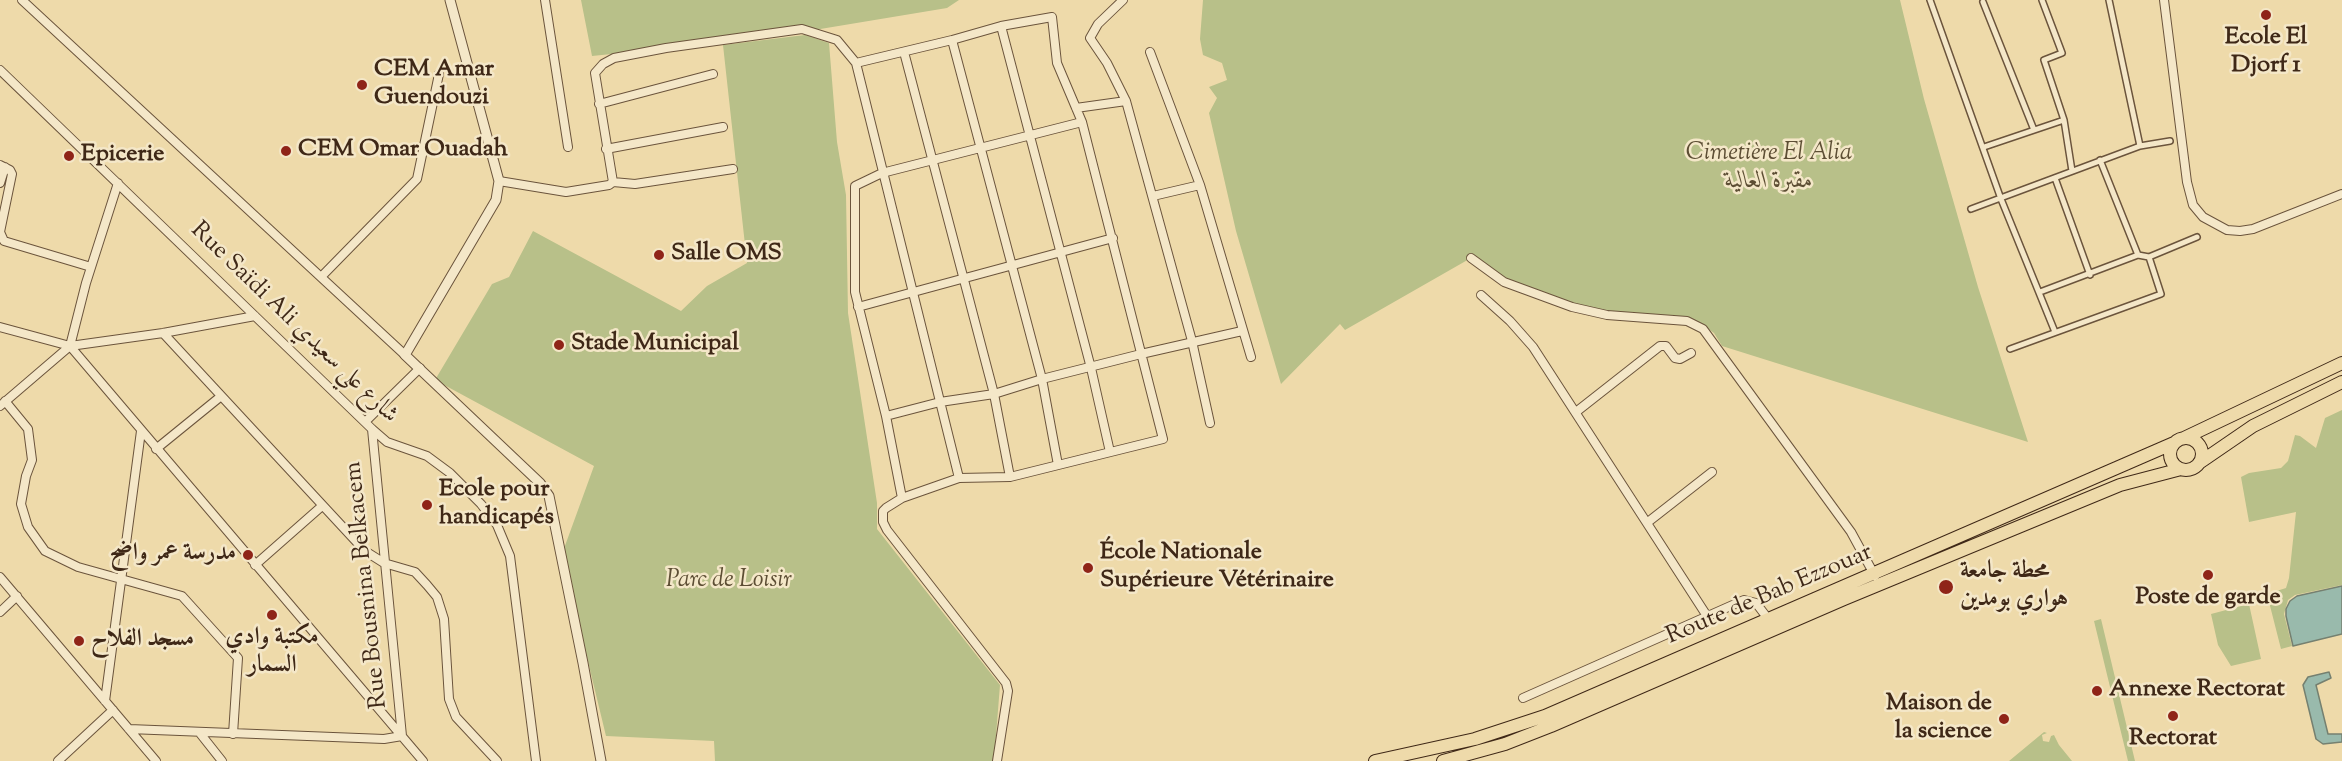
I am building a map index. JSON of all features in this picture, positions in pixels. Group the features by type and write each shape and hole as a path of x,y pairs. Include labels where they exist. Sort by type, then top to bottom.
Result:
{"main road":[{"name":"Route de Bab Ezzouar","path":"1443,761 1482,751 1528,735 1954,547 2342,363"},
{"path":"2199,463 2202,454 2199,445 2193,439 2179,441 2170,456 2174,464 2181,469 2192,468 2253,426 2342,382"},
{"name":"Route de Bab Ezzouar","path":"1954,547 2120,485 2181,469"},
{"name":"Route de Bab Ezzouar","path":"1375,761 1451,745 1522,724 1769,620 1877,580"}],"street":[{"path":"22,0 420,368 540,483 549,496 584,663 601,761"},
{"path":"405,355 496,200 499,181 450,0"},
{"path":"545,0 568,147"},
{"path":"1123,0 1098,24 1090,38 1107,63 1126,100 1192,341 1210,423"},
{"path":"1930,0 2001,199 2055,332"},
{"path":"2042,0 2062,53 2044,60 2064,120 2072,171"},
{"path":"2109,0 2140,146"},
{"path":"2164,0 2187,182 2193,205 2203,217 2227,230 2253,229 2342,194"},
{"path":"1985,1 2034,130"},
{"path":"856,63 1001,26 1052,16 1058,63 1082,122 1163,439 1010,477 959,478 902,498 885,508 883,512 887,530 1005,683 1008,691 997,761"},
{"path":"1001,26 1091,368 1110,452"},
{"path":"614,182 606,149 595,73 603,64 614,58 666,48 801,29 837,40 856,63 959,478"},
{"path":"952,40 1042,379 1059,465"},
{"path":"904,52 994,394 1010,477"},
{"path":"1150,52 1200,186 1251,357"},
{"name":"Rue Saïdi Ali شارع علي سعيدي","path":"0,70 372,429 387,442 427,456 450,473 481,504 497,525 510,556 536,761"},
{"path":"321,278 417,178 439,74"},
{"path":"599,104 713,74"},
{"path":"1076,108 1126,100"},
{"path":"1984,147 2064,120"},
{"path":"902,498 886,416 855,292 855,186 882,173 1082,122"},
{"path":"606,149 723,127"},
{"path":"1971,209 2140,146 2170,141"},
{"path":"2100,160 2138,255"},
{"path":"3,166 12,174 0,232 4,241 91,267"},
{"path":"0,183 3,166"},
{"path":"499,181 566,192 609,185 614,182 635,184 733,169"},
{"path":"2055,178 2090,274"},
{"path":"118,183 91,267 70,346 3,404 28,429 32,460 26,476 21,504 28,527 45,551 78,567 182,596 238,658 233,734"},
{"path":"1153,196 1200,186"},
{"path":"2040,292 2138,255 2149,257 2197,237"},
{"path":"858,307 1113,238"},
{"path":"2010,349 2161,294 2149,257"},
{"path":"1471,258 1504,282 1572,307 1607,315 1681,320 1697,325 1710,339 1851,532 1877,580"},
{"path":"1481,295 1510,321 1533,347 1707,616"},
{"path":"0,327 70,346 163,333 255,316"},
{"path":"886,416 940,402 994,394 1042,379 1192,341 1242,331"},
{"path":"163,333 365,551 384,563 415,572 437,597 444,619 449,699 456,717 497,761"},
{"path":"70,346 423,761"},
{"path":"1576,412 1660,346 1666,346 1675,358 1680,359 1690,353"},
{"path":"365,422 420,368"},
{"path":"156,449 220,397"},
{"name":"Rue Bousnina Belkacem","path":"372,429 402,736"},
{"path":"105,701 141,431"},
{"path":"1648,522 1712,472"},
{"path":"255,565 322,506"},
{"path":"0,578 156,761"},
{"path":"0,612 17,596"},
{"path":"1523,698 1744,600 1755,603 1769,620"},
{"path":"58,761 113,710"},
{"path":"129,729 384,739 402,736"},
{"path":"199,732 222,761"}],"green space":[{"path":"581,0 959,0 947,8 760,39 592,56"},
{"name":"Cimetière El Alia مقبرة العالية","path":"1203,0 1900,0 1924,99 1978,287 2028,442 1722,346 1714,333 1704,326 1597,312 1499,276 1471,258 1345,330 1340,324 1281,384 1236,231 1209,113 1217,98 1209,87 1227,80 1222,63 1203,55 1200,39"},
{"name":"Parc de Loisir","path":"805,35 829,43 837,142 846,195 848,313 877,503 877,529 1000,685 994,761 715,761 714,741 606,736 562,554 594,466 435,380 492,284 509,277 533,231 681,311 707,286 747,263 723,45"},
{"path":"2342,410 2342,585 2295,595 2288,600 2284,614 2292,646 2281,649 2267,594 2286,588 2296,512 2249,522 2241,477 2249,473 2281,468 2288,461 2295,435 2316,448 2325,418"},
{"path":"2249,604 2261,659 2231,666 2218,645 2211,614"},
{"path":"2101,619 2135,761 2128,761 2094,621"},
{"path":"2044,732 2047,733 2042,735 2043,741 2049,742 2051,736 2054,735 2072,761 2009,761"}],"shaded area":[{"path":"2342,586 2342,634 2293,646 2286,616 2286,609 2290,601 2297,596"},
{"path":"2329,672 2331,678 2316,685 2328,734 2342,734 2342,742 2323,744 2316,739 2303,685 2308,677"}],"place":[{"name":"Ecole El Djorf 1","path":"2266,15"},
{"name":"CEM Amar Guendouzi","path":"362,85"},
{"name":"CEM Omar Ouadah","path":"286,151"},
{"name":"Epicerie","path":"69,156"},
{"name":"Salle OMS","path":"659,255"},
{"name":"Stade Municipal","path":"559,345"},
{"name":"Ecole pour handicapés","path":"427,505"},
{"name":"مدرسة عمر واضح","path":"248,555"},
{"name":"École Nationale Supérieure Vétérinaire","path":"1088,568"},
{"name":"Poste de garde","path":"2208,575"},
{"name":"محطة جامعة هواري بومدين","path":"1946,587"},
{"name":"مكتبة وادي السمار","path":"272,615"},
{"name":"مسجد الفلاح","path":"79,641"},
{"name":"Annexe Rectorat","path":"2097,691"},
{"name":"Rectorat","path":"2173,716"},
{"name":"Maison de la science","path":"2004,719"}]}
